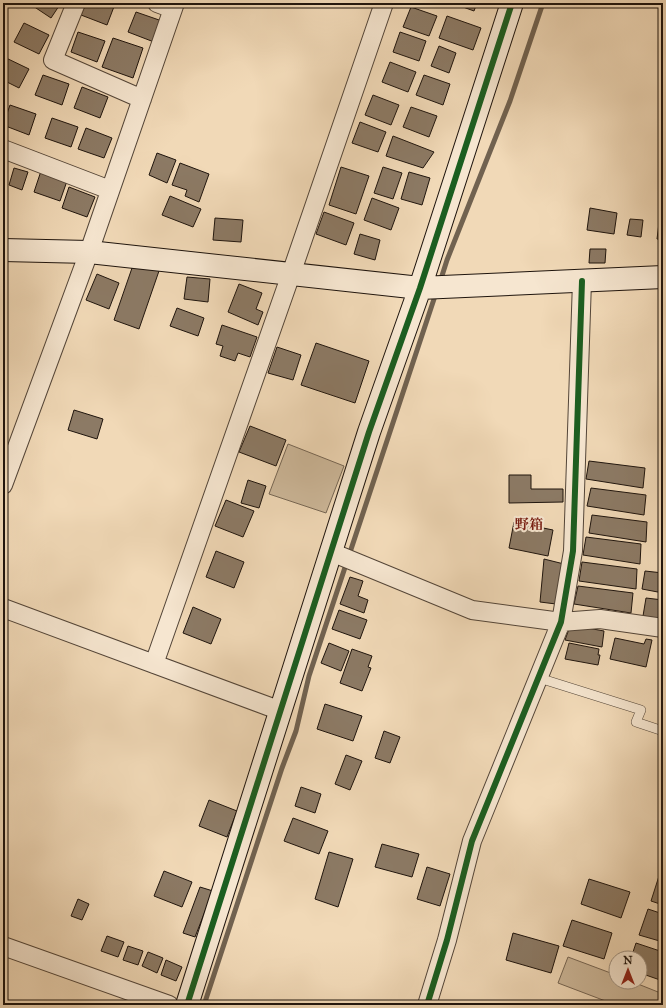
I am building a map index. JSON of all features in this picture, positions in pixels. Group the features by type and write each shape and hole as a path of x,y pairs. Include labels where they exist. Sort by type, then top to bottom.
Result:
{"street":[{"path":"76,3 53,60 142,99"},
{"path":"154,664 291,274 384,3"},
{"path":"187,1005 369,432 420,288 512,3"},
{"path":"3,486 11,441 89,252 142,99 168,5"},
{"path":"3,150 110,190"},
{"path":"3,250 89,252 420,288 663,277"},
{"path":"427,1005 447,940 472,841 561,622 567,596 573,551 582,281"},
{"path":"331,552 472,610 561,622 600,619 663,628"},
{"path":"3,608 280,710"},
{"path":"3,946 169,1005"}],"lane":[{"path":"538,678 641,710 636,722 663,731"}],"shaded area":[{"path":"288,444 344,466 326,513 269,494"},
{"path":"568,957 608,972 608,990 648,990 648,988 663,994 663,1005 616,1005 558,983"}],"building":[{"path":"34,3 61,3 51,18 33,6"},
{"path":"86,3 115,4 107,25 81,15"},
{"path":"452,3 477,3 474,11"},
{"path":"411,7 437,16 429,36 403,27"},
{"path":"136,12 162,21 154,42 128,32"},
{"path":"447,16 481,28 473,50 439,38"},
{"path":"24,23 49,35 39,54 14,42"},
{"path":"78,32 105,41 97,62 71,52"},
{"path":"400,32 426,41 419,61 393,52"},
{"path":"113,38 143,48 133,78 102,67"},
{"path":"439,46 456,53 449,73 431,66"},
{"path":"4,57 29,69 19,88 3,80"},
{"path":"390,62 416,72 408,92 382,82"},
{"path":"43,75 69,84 62,105 35,95"},
{"path":"424,75 450,84 443,105 416,95"},
{"path":"82,87 108,97 100,118 74,108"},
{"path":"373,95 399,105 391,125 365,115"},
{"path":"10,105 36,114 29,135 3,125"},
{"path":"411,107 437,116 429,137 403,127"},
{"path":"52,118 78,127 71,147 45,138"},
{"path":"360,122 386,132 378,152 352,143"},
{"path":"86,128 112,138 104,158 78,149"},
{"path":"393,136 434,152 423,168 386,156"},
{"path":"157,153 176,160 167,183 149,175"},
{"path":"180,163 209,174 199,202 185,196 187,190 172,185"},
{"path":"341,167 369,176 356,214 329,205"},
{"path":"383,167 402,173 393,199 374,193"},
{"path":"14,168 28,172 22,190 9,185"},
{"path":"41,171 67,181 60,201 34,192"},
{"path":"409,172 430,178 422,205 401,199"},
{"path":"69,187 95,197 87,217 62,208"},
{"path":"170,196 201,209 193,227 162,215"},
{"path":"372,198 399,208 391,230 364,220"},
{"path":"590,208 617,213 614,234 587,230"},
{"path":"324,212 354,223 346,245 316,234"},
{"path":"215,218 243,220 241,242 213,240"},
{"path":"630,219 643,220 641,237 627,235"},
{"path":"659,223 663,223 663,240 657,239"},
{"path":"360,234 380,240 375,260 354,254"},
{"path":"590,249 606,249 605,263 589,263"},
{"path":"132,268 160,268 139,329 114,320"},
{"path":"97,274 119,283 109,309 86,300"},
{"path":"187,277 210,279 208,302 184,299"},
{"path":"239,284 262,293 256,309 263,312 258,325 228,312"},
{"path":"177,308 204,318 198,336 170,326"},
{"path":"222,325 257,337 250,357 238,353 235,361 220,356 223,346 216,344"},
{"path":"316,343 369,361 355,403 301,385"},
{"path":"277,347 301,355 293,380 268,373"},
{"path":"74,410 103,419 97,439 68,430"},
{"path":"250,426 286,440 276,466 239,452"},
{"path":"589,461 645,468 643,488 586,479"},
{"path":"509,475 531,475 531,489 563,489 563,502 509,503"},
{"path":"248,480 266,486 259,508 241,503"},
{"path":"591,488 646,495 644,515 587,506"},
{"path":"226,500 254,511 243,537 215,526"},
{"path":"592,515 647,522 646,542 589,533"},
{"path":"514,522 553,530 548,556 509,548"},
{"path":"586,537 641,544 640,564 583,555"},
{"path":"216,551 244,562 234,588 206,577"},
{"path":"544,559 564,564 556,604 540,602"},
{"path":"582,562 637,569 636,589 579,581"},
{"path":"645,571 663,573 663,593 642,589"},
{"path":"350,577 363,581 358,596 368,600 364,613 340,604"},
{"path":"578,586 633,593 631,613 574,604"},
{"path":"646,598 663,600 663,619 643,616"},
{"path":"193,607 221,619 211,644 183,633"},
{"path":"339,610 367,620 360,639 332,629"},
{"path":"582,627 604,631 602,647 565,640 569,629"},
{"path":"615,638 644,644 646,639 652,640 646,667 610,659"},
{"path":"329,643 349,651 341,671 321,663"},
{"path":"569,643 599,649 598,655 600,655 598,665 565,659"},
{"path":"352,649 372,656 368,667 371,668 362,691 340,683"},
{"path":"325,704 362,716 353,741 317,729"},
{"path":"384,731 400,737 390,763 375,758"},
{"path":"346,755 362,761 350,790 335,784"},
{"path":"301,787 321,794 315,813 295,806"},
{"path":"209,800 237,811 227,837 199,826"},
{"path":"293,818 328,831 319,854 284,841"},
{"path":"382,844 419,854 412,877 375,867"},
{"path":"329,852 353,859 338,907 315,899"},
{"path":"427,867 450,874 440,906 417,899"},
{"path":"164,871 192,882 182,907 154,896"},
{"path":"659,876 663,877 663,905 651,901"},
{"path":"589,879 630,892 621,918 581,904"},
{"path":"200,887 213,891 195,937 183,933"},
{"path":"78,899 89,904 82,920 71,916"},
{"path":"648,909 663,914 663,942 639,935"},
{"path":"572,920 612,933 604,959 563,946"},
{"path":"513,933 559,946 551,973 506,960"},
{"path":"107,936 124,942 118,957 101,951"},
{"path":"636,943 663,952 663,981 648,976 648,950 634,950"},
{"path":"128,946 143,951 138,965 123,960"},
{"path":"148,952 163,958 157,973 142,966"},
{"path":"166,960 182,967 176,981 161,975"}],"waterway":[{"path":"440,282 447,260 510,101 543,3"},
{"path":"204,1005 282,768 296,731 309,676 436,293"}],"cycle path":[{"path":"187,1005 369,432 420,288 512,3"},
{"path":"427,1005 447,940 472,841 561,622 573,551 582,281"}],"district":[{"name":"野箱","path":"529,524"}]}
